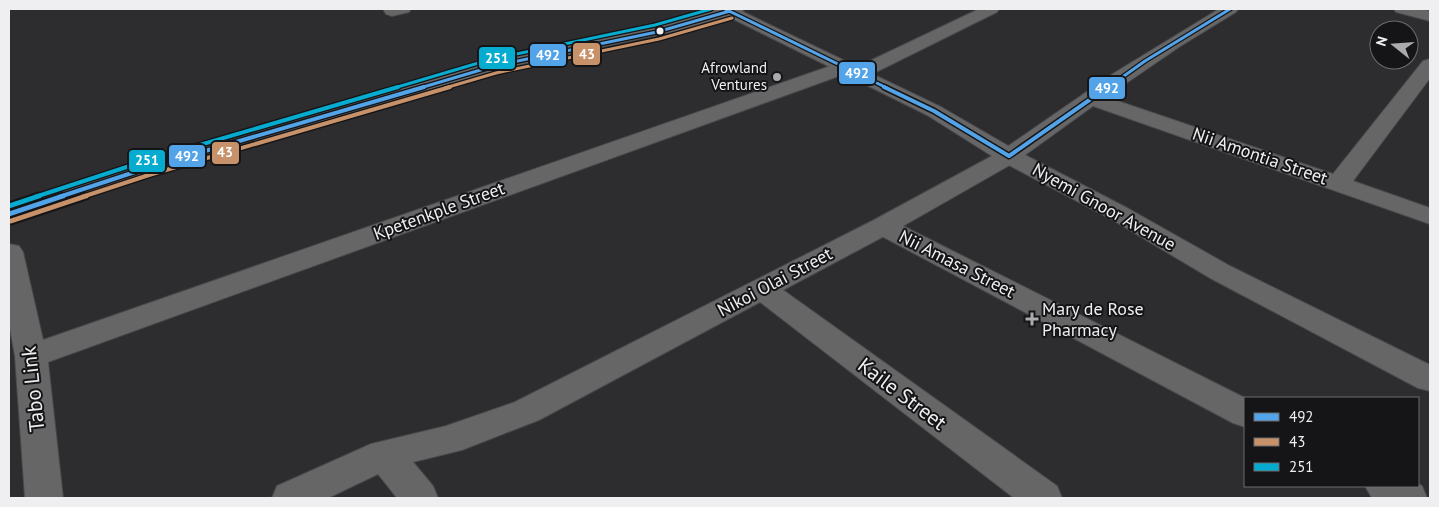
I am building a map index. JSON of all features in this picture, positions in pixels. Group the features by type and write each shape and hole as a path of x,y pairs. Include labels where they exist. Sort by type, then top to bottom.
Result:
{"street":[{"name":"Kpetenkple Street","path":"31,356 853,70 990,9"},
{"name":"Nikoi Olai Street","path":"292,498 384,454 450,440 526,411 883,226 1010,156 1090,98 1198,27 1230,9"},
{"path":"1402,9 1430,16"},
{"name":"Nyemi Gnoor Avenue","path":"730,10 934,111 1010,156 1120,214 1220,272 1430,379"},
{"path":"9,214 147,168 494,66 657,32 730,10"},
{"path":"1339,183 1430,65"},
{"name":"Nii Amontia Street","path":"1090,98 1430,216"},
{"name":"Nii Amasa Street","path":"883,226 1244,413"},
{"name":"Tabo Link","path":"9,252 31,356 44,498"},
{"name":"Kaile Street","path":"762,289 1042,498"},
{"path":"384,454 419,498"},
{"path":"1386,487 1408,498"}],"transit line":[{"name":"251","path":"9,206 145,161 492,59 655,25 711,9"},
{"name":"492","path":"725,9 934,111 1009,156 1145,61 1230,9"},
{"name":"492","path":"9,214 147,168 494,66 657,32 730,11"},
{"name":"43","path":"11,221 149,175 496,73 659,39 732,18"}],"place":[{"name":"Afrowland Ventures","path":"777,77"},
{"name":"Mary de Rose Pharmacy","path":"1032,319"}]}
